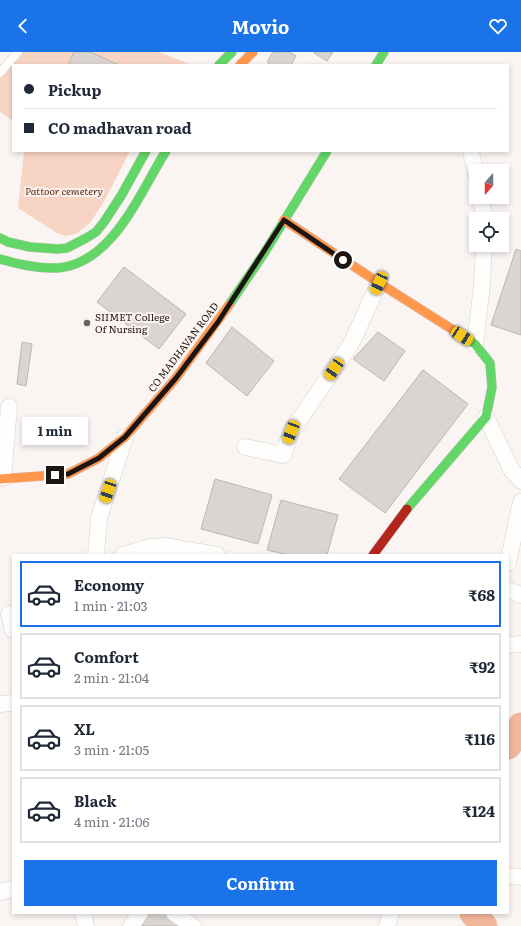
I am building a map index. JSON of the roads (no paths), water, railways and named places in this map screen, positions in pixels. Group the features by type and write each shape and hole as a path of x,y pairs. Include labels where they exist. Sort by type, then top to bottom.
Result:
{"street":[{"path":"220,64 232,52"},
{"path":"241,64 253,52"},
{"path":"377,64 384,52"},
{"path":"0,238 8,242 30,247 58,249 67,248 88,237 96,232 104,222 121,196 145,152"},
{"path":"0,259 25,266 45,268 66,267 90,258 104,248 128,216 154,168 165,152"},
{"name":"CO MADHAVAN ROAD","path":"2,479 68,474 99,458 125,437 176,378 218,322 326,152"},
{"path":"471,152 474,164"},
{"path":"284,220 475,344 490,363 492,387 486,417 401,516 374,554"},
{"path":"475,344 482,285 484,252"},
{"path":"245,447 283,455 291,432 351,344 379,283"},
{"path":"2,479 9,408"},
{"path":"486,417 511,469 521,481"},
{"path":"96,554 99,518 125,437"},
{"path":"509,558 521,502"},
{"path":"126,554 150,547 165,546 211,554"},
{"path":"509,590 521,596"},
{"path":"9,614 12,626"},
{"path":"509,645 521,644"},
{"path":"0,704 12,702"},
{"path":"509,876 521,877"},
{"path":"0,892 12,889"},
{"path":"83,914 86,926"},
{"path":"131,926 139,914"},
{"path":"175,914 193,926"},
{"path":"387,926 391,914"}],"lane":[{"path":"0,74 18,52"}],"waterway":[{"path":"509,744 521,726"},
{"path":"474,914 484,926"}],"place":[{"name":"SIIMET College Of Nursing","path":"87,323"}],"park label":[{"name":"Pattoor cemetery","path":"64,191"}]}
